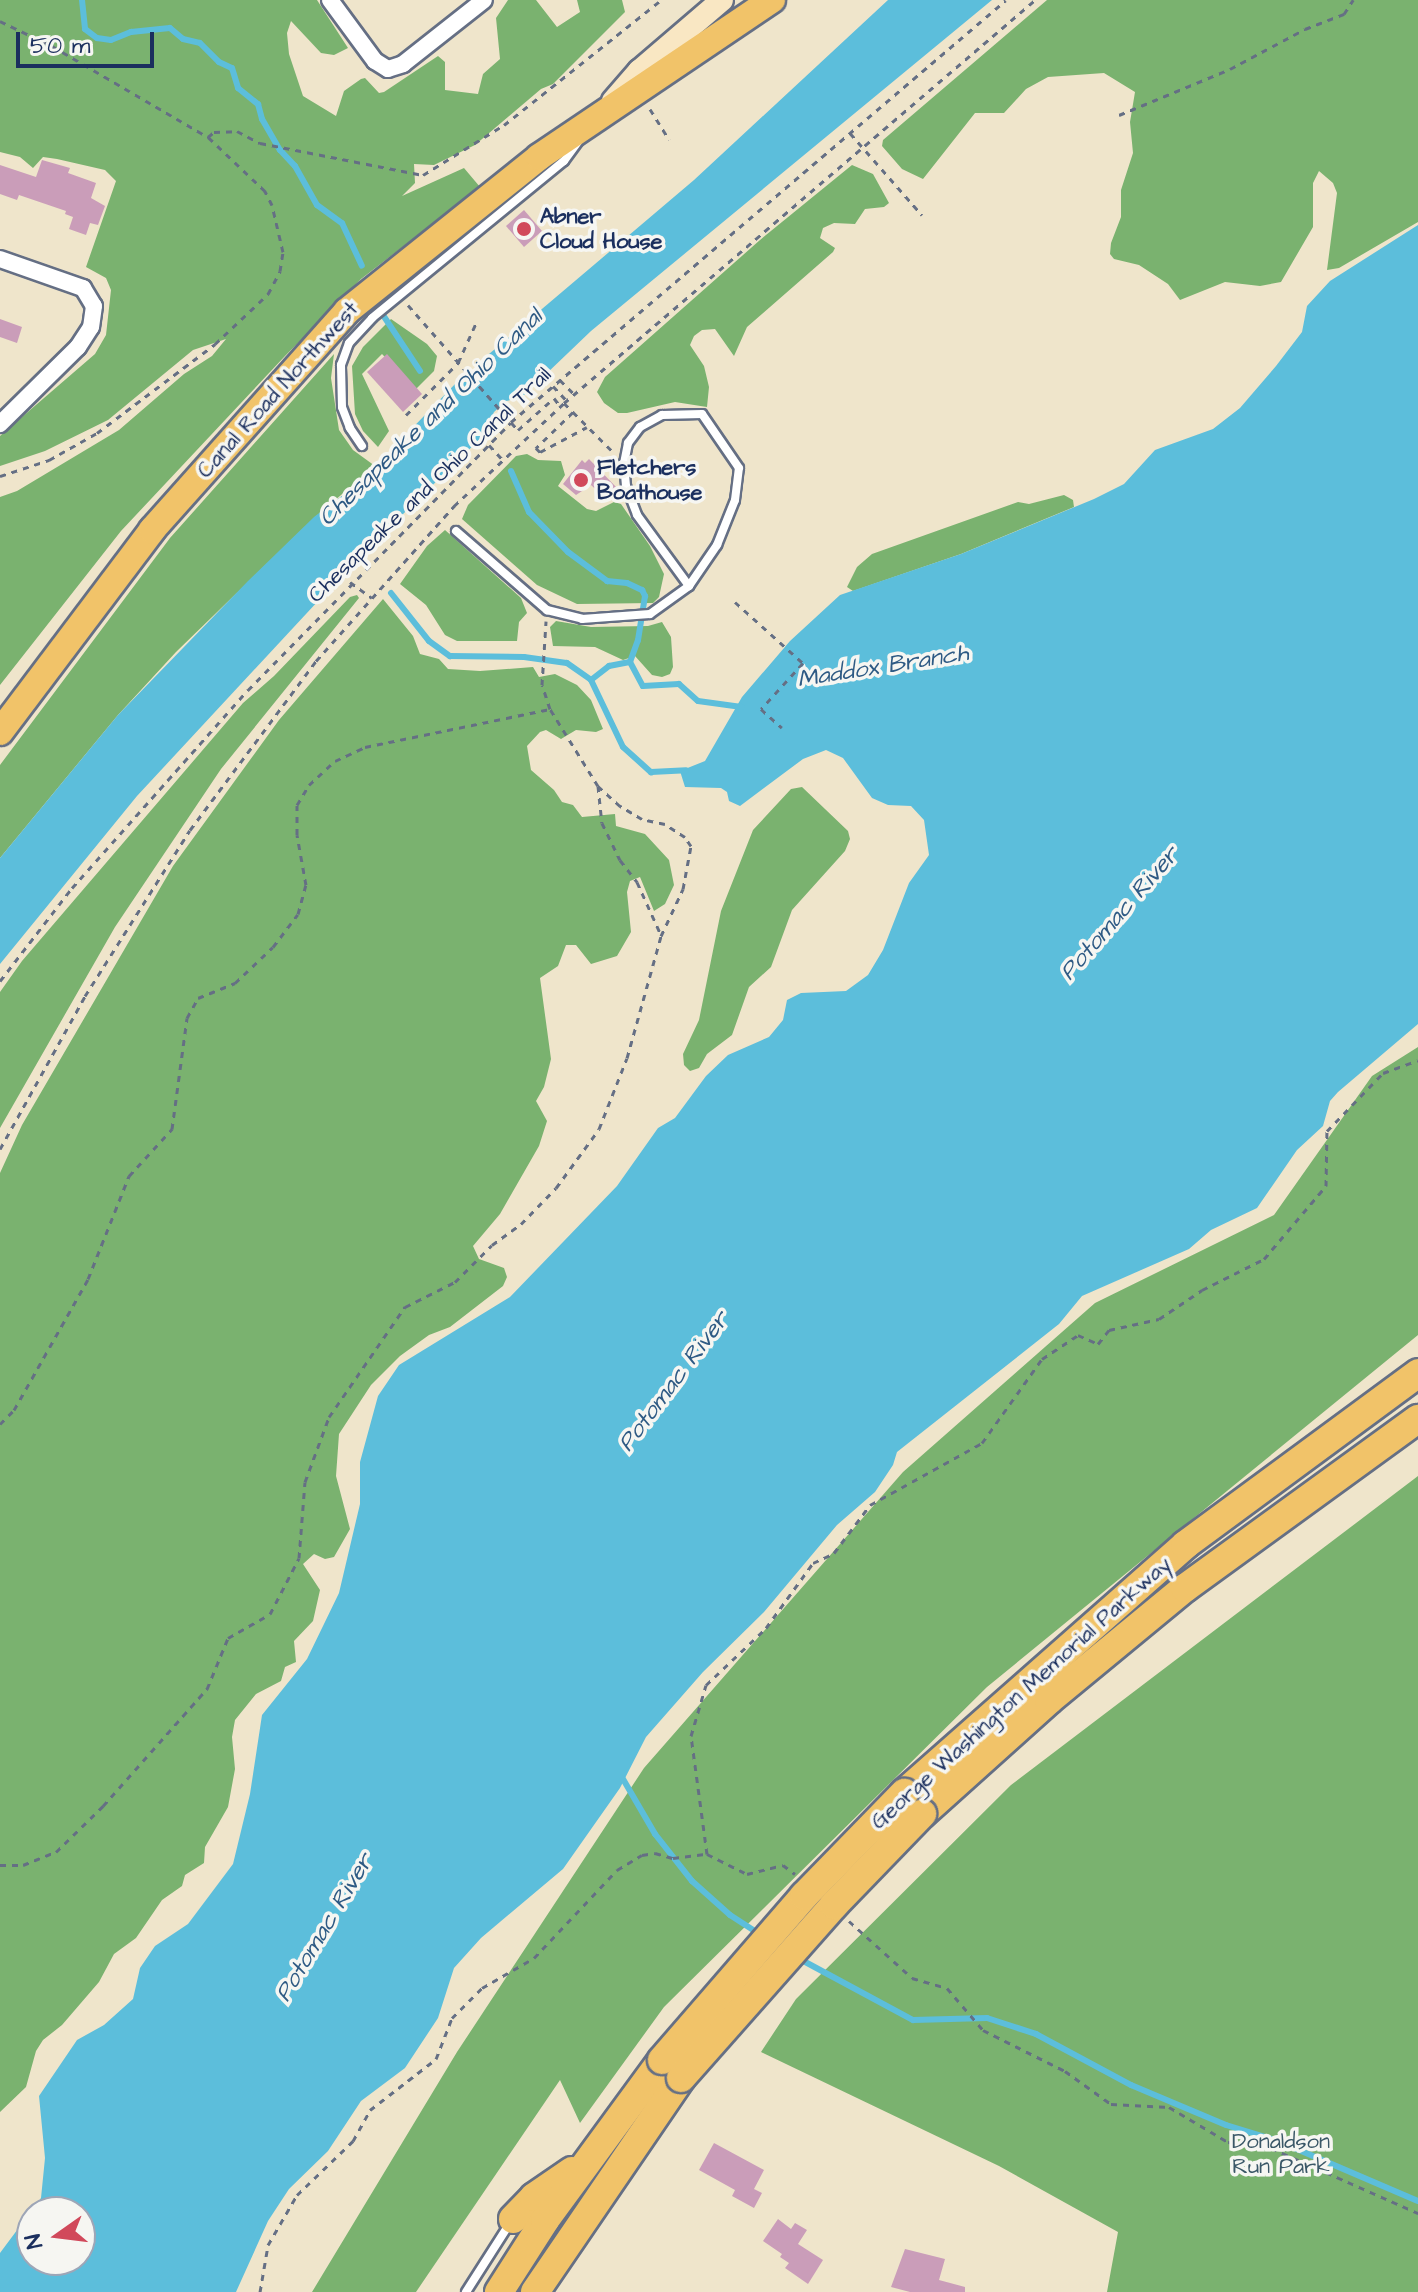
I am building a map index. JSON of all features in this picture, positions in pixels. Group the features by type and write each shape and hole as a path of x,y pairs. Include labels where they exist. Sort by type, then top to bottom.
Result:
{"highway":[{"name":"Canal Road Northwest","path":"0,732 117,573 322,336 381,282 539,157 670,73 772,0"},
{"name":"George Washington Memorial Parkway","path":"499,2292 545,2220 590,2159 672,2069 804,1896 913,1803 1185,1545 1418,1373"},
{"name":"George Washington Memorial Parkway","path":"913,1803 1049,1700 1185,1588 1418,1419"},
{"name":"George Washington Memorial Parkway","path":"535,2292 672,2069"},
{"path":"513,2219 534,2197 590,2159"}],"main road":[{"path":"599,116 639,71 722,0"}],"street":[{"path":"330,0 375,61 388,69 403,64 484,0"},
{"path":"0,259 83,288 93,299 94,313 91,327 78,347 0,424"}],"lane":[{"path":"362,446 350,428 342,407 341,365 349,343 372,318 564,161 599,116"},
{"path":"456,531 547,610 582,619 650,614 689,586 717,545 735,500 739,468 702,414 662,415 640,427 628,443 624,463 626,486 637,515 689,586"},
{"path":"466,2292 513,2219"}],"path":[{"path":"208,137 221,129 237,131 260,143 423,175 504,125 661,0"},
{"name":"Chesapeake and Ohio Canal Trail","path":"0,981 72,888 137,813 350,582 511,422 1006,0"},
{"path":"0,1149 85,996 190,830 316,661 454,506 563,403 860,146 1035,0"},
{"path":"1119,115 1230,69 1305,29 1344,14 1353,0"},
{"path":"0,21 52,46 208,137 265,191 272,205 283,252 280,271 268,294 215,344 97,433 49,460 0,476"},
{"path":"650,109 669,140"},
{"path":"850,133 922,215"},
{"path":"401,297 518,430 554,398 573,412 624,463"},
{"path":"406,415 458,363 477,321"},
{"path":"560,380 574,394"},
{"path":"553,386 563,403"},
{"path":"573,412 536,448 540,452 587,427"},
{"path":"489,445 503,460"},
{"path":"350,582 372,598"},
{"path":"735,602 803,663 761,709 782,728"},
{"path":"0,1865 23,1865 56,1852 103,1806 207,1689 228,1638 270,1614 299,1558 305,1482 329,1417 405,1307 455,1282 492,1245 521,1224 556,1188 599,1129 627,1058 661,936 683,889 691,846 685,837 665,824 642,819 620,806 598,786 550,709 541,678 547,610"},
{"path":"0,1424 14,1410 88,1279 129,1176 172,1129 187,1018 198,998 235,983 273,947 298,914 306,885 297,835 297,805 309,785 335,761 365,747 550,709"},
{"path":"598,786 602,823 620,860 637,882 661,936"},
{"path":"707,1854 691,1736 706,1685 766,1628 813,1563 834,1553 870,1505 982,1443 1042,1359 1078,1335 1098,1344 1109,1330 1159,1319 1202,1290 1264,1259 1326,1186 1327,1131 1383,1073 1418,1060"},
{"path":"260,2292 268,2245 297,2195 353,2141 370,2110 436,2059 452,2018 482,1988 534,1958 617,1870 642,1855 655,1853 673,1858 707,1854 747,1874 783,1865 802,1879"},
{"path":"848,1920 912,1978 947,1988 983,2030 1065,2071 1111,2104 1169,2107 1228,2142 1271,2148 1418,2213"}],"green space":[{"path":"0,0 317,0 348,48 334,55 321,53 291,21 287,33 289,54 303,96 336,116 344,91 361,79 365,78 379,93 384,92 438,56 445,62 445,90 478,94 483,74 500,59 496,18 508,0 536,0 557,27 580,12 577,0 622,0 625,12 553,84 541,89 475,145 434,165 414,164 415,183 402,196 464,168 480,187 361,279 285,356 121,531 0,685 0,497 17,491 119,430 184,374 212,356 226,339 193,350 108,420 45,451 0,466 0,436 95,354 106,335 111,290 106,278 86,267 116,181 105,170 43,157 33,168 20,157 0,152"},
{"path":"1047,0 1418,0 1418,222 1339,268 1327,270 1337,193 1333,183 1319,171 1313,183 1313,227 1281,282 1260,286 1225,282 1180,300 1168,284 1139,265 1114,259 1110,254 1121,217 1121,190 1133,153 1130,122 1135,92 1104,73 1048,77 1026,89 1004,113 975,113 923,179 902,169 882,146 883,140"},
{"path":"852,165 873,174 889,203 884,207 865,209 855,224 834,223 823,228 820,238 835,248 833,252 747,327 734,356 715,329 702,330 694,336 690,345 704,366 709,387 707,407 675,402 618,413 604,403 597,392 605,377 760,240"},
{"path":"391,319 427,344 437,356 434,371 416,389 382,354 362,374 389,431 378,447 363,431 355,414 352,366 363,347"},
{"path":"334,354 331,378 339,430 353,450 375,466 314,518 176,652 118,715 0,858 0,765 170,538"},
{"path":"527,454 538,460 561,461 565,475 558,486 587,509 596,511 614,502 621,504 650,546 664,574 659,597 653,603 577,604 537,585 462,519 468,505 516,456"},
{"path":"1064,495 1073,500 1074,507 961,554 853,591 847,587 857,567 872,554 1018,502 1029,504"},
{"path":"445,530 521,598 527,613 519,622 517,641 457,641 445,635 426,605 400,584 427,546"},
{"path":"357,595 359,598 221,769 115,927 0,1128 0,992 22,961 243,703 274,676 350,597"},
{"path":"383,599 413,636 420,654 439,659 448,669 480,671 533,667 539,677 555,674 577,685 591,700 603,729 596,732 576,730 561,739 546,730 540,732 527,746 531,770 554,790 562,802 573,805 582,817 615,814 616,826 645,834 669,860 674,885 665,904 654,911 640,877 630,881 627,892 631,932 617,956 591,964 576,945 566,945 558,966 540,978 551,1059 544,1087 536,1101 547,1121 539,1146 500,1214 473,1246 479,1259 504,1268 507,1277 503,1286 450,1327 429,1335 400,1356 371,1385 339,1434 336,1476 350,1529 334,1557 325,1559 314,1554 303,1564 320,1590 313,1621 294,1641 296,1662 285,1667 281,1681 256,1694 235,1720 232,1737 235,1769 228,1807 205,1847 204,1863 185,1875 182,1886 162,1900 136,1938 114,1954 99,1982 62,2025 43,2040 36,2051 26,2087 0,2112 0,1173 22,1125 173,866 279,720"},
{"path":"556,621 591,627 648,626 662,622 671,637 673,667 670,674 662,677 652,675 635,656 623,660 595,647 553,646 550,627"},
{"path":"802,787 848,831 850,839 845,851 792,910 771,967 749,987 732,1035 707,1054 699,1068 690,1071 684,1065 683,1054 699,1020 721,911 753,830 791,789"},
{"path":"1418,1047 1418,1335 987,1687 664,2007 580,2123 560,2080 416,2292 312,2292 457,2052 644,1768 903,1472 1095,1303 1274,1215 1372,1076"},
{"name":"Donaldson Run Park","path":"1418,1476 1418,2292 1107,2292 1118,2232 999,2166 761,2052 796,1999 1011,1785"}],"water":[{"name":"Chesapeake and Ohio Canal","path":"888,0 992,0 591,331 521,398 506,401 494,412 484,435 358,558 137,796 0,964 0,858 118,715 248,581 314,517 359,483 457,382 468,382 478,371 476,365 694,180"},
{"name":"Potomac River","path":"1418,225 1418,1024 1330,1101 1323,1126 1297,1150 1257,1208 1211,1230 1189,1249 1082,1296 1059,1324 897,1452 893,1465 875,1492 837,1525 764,1612 703,1672 646,1737 620,1788 563,1869 481,1938 454,1968 438,2018 405,2068 361,2101 328,2151 289,2189 268,2221 236,2292 0,2292 0,2253 16,2232 16,2276 96,2276 96,2196 41,2196 45,2158 39,2096 77,2040 104,2025 133,1999 140,1968 155,1946 188,1924 233,1864 250,1794 262,1715 307,1659 339,1593 360,1504 360,1462 378,1396 399,1365 510,1297 617,1186 658,1128 675,1118 706,1076 728,1055 769,1037 783,1020 787,1000 801,993 846,991 868,975 883,950 909,883 929,855 924,820 911,806 888,805 872,798 843,758 826,750 803,759 740,806 729,801 727,792 721,788 685,787 680,771 705,761 742,697 790,641 840,595 961,554 1094,499 1124,484 1155,450 1213,429 1240,408 1302,332 1307,306 1330,281"}],"building":[{"path":"42,160 70,168 68,173 96,183 91,198 105,206 98,225 90,223 86,235 69,229 73,217 65,214 66,211 19,195 17,200 0,194 0,165 36,177"},
{"name":"Abner Cloud House","path":"524,210 542,231 524,247 506,226"},
{"path":"0,319 22,327 17,343 0,337"},
{"path":"387,354 422,394 403,412 367,372"},
{"name":"Fletchers Boathouse","path":"589,459 618,489 607,500 591,485 576,495 563,484 582,460 585,463"},
{"path":"714,2143 764,2170 754,2189 762,2193 754,2208 732,2196 735,2190 699,2170"},
{"path":"778,2219 791,2229 795,2223 807,2230 798,2244 823,2260 808,2284 785,2268 789,2263 780,2257 782,2254 763,2241"},
{"path":"905,2249 945,2259 939,2280 965,2287 965,2292 910,2292 891,2287"}],"waterway":[{"name":"Maddox Branch","path":"82,0 85,29 97,38 111,40 131,32 170,28 183,39 200,43 219,62 232,68 238,88 258,104 262,119 280,150 295,166 317,205 342,223 362,266"},
{"name":"Maddox Branch","path":"383,315 420,371"},
{"name":"Maddox Branch","path":"511,471 529,512 568,552 607,581 627,583 642,590 645,596 638,640 630,662 643,686 679,684 698,701 742,707"},
{"path":"391,593 429,641 450,656 524,657 567,663 591,680 623,747 651,772 686,770"},
{"path":"591,680 609,666 630,662"},
{"path":"623,1779 655,1834 692,1881 730,1915 759,1934"},
{"path":"796,1957 913,2020 987,2018 1036,2034 1131,2085 1226,2125 1278,2141 1418,2201"}],"place":[{"name":"Abner Cloud House","path":"524,229"},
{"name":"Fletchers Boathouse","path":"581,480"}]}
